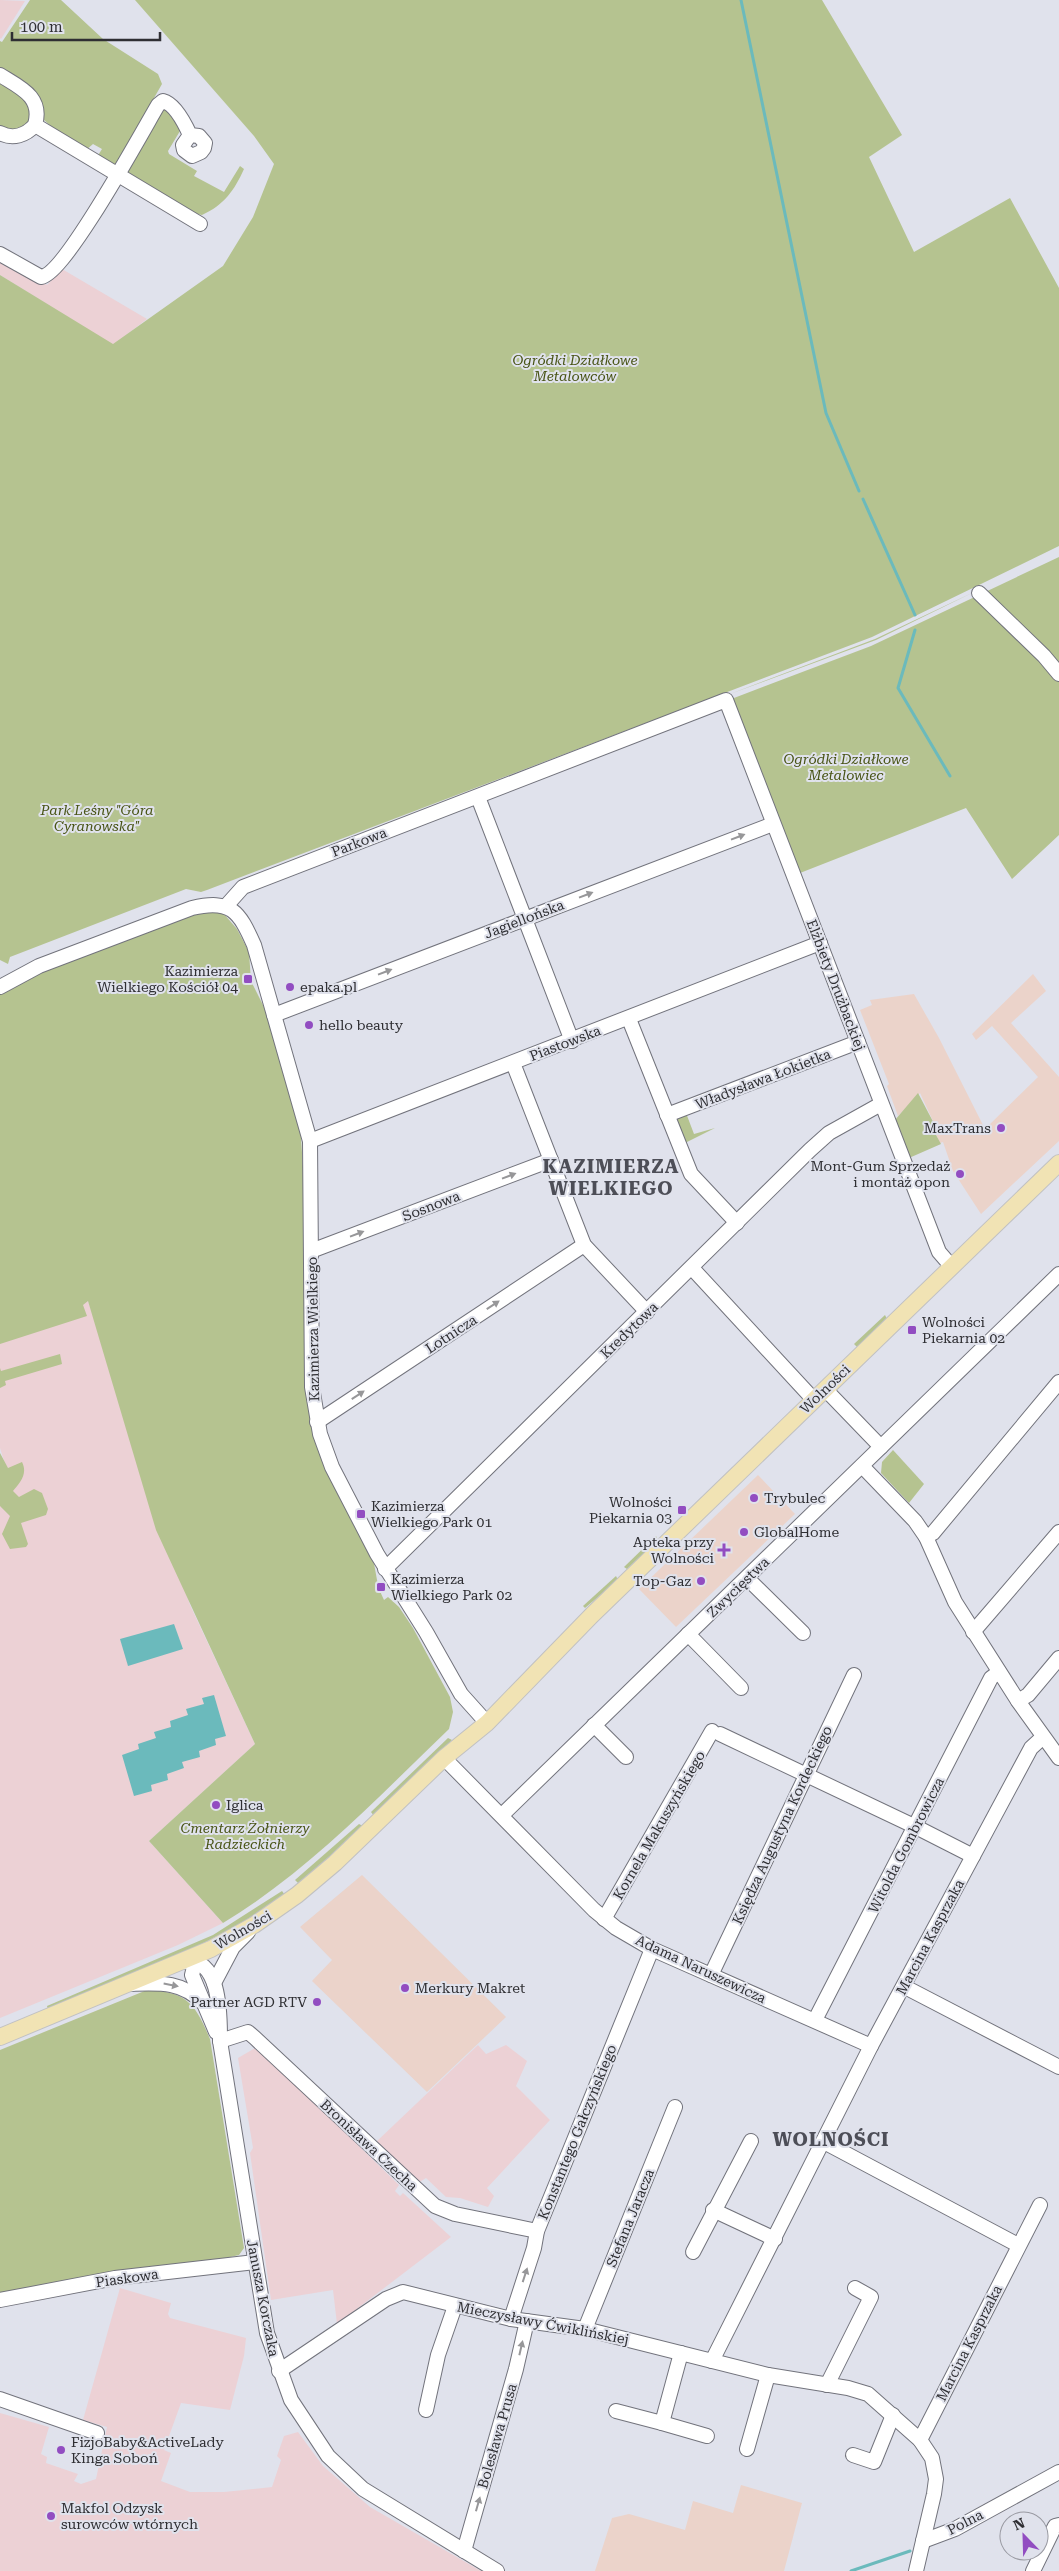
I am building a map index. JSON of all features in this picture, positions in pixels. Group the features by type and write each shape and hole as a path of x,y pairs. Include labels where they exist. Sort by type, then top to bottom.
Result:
{"main road":[{"name":"Wolności","path":"0,2037 189,1962 254,1926 297,1895 334,1863 483,1720 542,1655 592,1615 1059,1163"}],"street":[{"path":"0,75 31,95 37,111 36,125 25,134 15,137 0,133"},
{"path":"0,254 41,277 49,274 75,243 160,102 166,102 172,107 190,135"},
{"path":"36,125 200,224"},
{"path":"980,593 1044,656 1059,674"},
{"name":"Parkowa","path":"226,906 243,887 726,700"},
{"name":"Elżbiety Drużbackiej","path":"726,700 881,1104 940,1252 952,1266"},
{"path":"478,797 572,1041"},
{"name":"Jagiellońska","path":"274,1016 773,824"},
{"path":"0,987 40,966 192,908 211,903 226,906"},
{"name":"Kazimierza Wielkiego","path":"226,906 238,916 247,929 310,1141 312,1386 317,1422 332,1466 385,1568 426,1632 461,1694 483,1720"},
{"name":"Piastowska","path":"310,1141 629,1019 820,943"},
{"path":"629,1019 691,1174 737,1223"},
{"name":"Władysława Łokietka","path":"667,1115 858,1042"},
{"path":"512,1063 584,1245 647,1312"},
{"name":"Kredytowa","path":"385,1568 829,1133 881,1104"},
{"name":"Sosnowa","path":"311,1251 551,1160"},
{"name":"Lotnicza","path":"317,1422 584,1245"},
{"path":"692,1268 820,1394 881,1447"},
{"name":"Zwycięstwa","path":"502,1815 1058,1277"},
{"path":"926,1537 933,1534 1059,1382"},
{"path":"862,1466 915,1521 926,1537 955,1602 973,1632 1018,1701 1059,1758"},
{"path":"973,1632 1059,1532"},
{"path":"747,1578 803,1633"},
{"path":"688,1634 741,1688"},
{"path":"1018,1701 1028,1695 1059,1658"},
{"name":"Witolda Gombrowicza","path":"815,2020 991,1678 999,1672"},
{"name":"Księdza Augustyna Kordeckiego","path":"711,1975 854,1675"},
{"path":"594,1725 626,1757"},
{"name":"Kornela Makuszyńskiego","path":"604,1919 716,1733 805,1775"},
{"name":"Marcina Kasprzaka","path":"712,2362 871,2046 905,1987 1031,1748 1043,1737"},
{"name":"Adama Naruszewicza","path":"444,1758 604,1919 652,1949 871,2046"},
{"path":"805,1775 973,1856"},
{"path":"214,1983 233,1947 254,1926"},
{"name":"Konstantego Gałczyńskiego","path":"511,2319 534,2248 536,2231 652,1949"},
{"name":"Janusza Korczaka","path":"220,2042 192,1974 189,1962 206,1966 214,1983 220,2018 220,2042 267,2333 279,2371 291,2400 308,2429 341,2470 372,2496 497,2571"},
{"name":"Janusza Korczaka","path":"130,1984 169,1983 194,1994 205,2006"},
{"path":"905,1987 1059,2067"},
{"name":"Bronisława Czecha","path":"220,2042 248,2032 256,2038 435,2206 454,2214 536,2231"},
{"name":"Stefana Jaracza","path":"586,2329 675,2107"},
{"path":"693,2252 713,2210 751,2141"},
{"path":"824,2142 1018,2245"},
{"name":"Marcina Kasprzaka","path":"920,2440 1040,2204"},
{"path":"713,2210 775,2239"},
{"name":"Piaskowa","path":"0,2300 115,2278 255,2262"},
{"path":"827,2384 870,2297 855,2288"},
{"name":"Mieczysławy Ćwiklińskiej","path":"279,2371 386,2299 403,2292 418,2294 455,2306 511,2319 586,2329 768,2375 827,2384 868,2394 920,2440 932,2458 936,2479 916,2571"},
{"path":"426,2410 438,2355 455,2306"},
{"name":"Bolesława Prusa","path":"464,2551 527,2321"},
{"path":"662,2423 681,2354"},
{"path":"747,2449 768,2375"},
{"path":"0,2399 97,2433"},
{"path":"616,2411 706,2436"},
{"path":"853,2455 874,2462 893,2415"},
{"name":"Polna","path":"923,2540 955,2528 1059,2472"},
{"path":"1033,2571 1055,2526 1059,2525"}],"shaded area":[{"path":"0,0 25,1 1,39 0,38"},
{"path":"0,258 47,285 62,269 147,319 113,345 0,275"},
{"path":"1033,974 1046,991 1011,1023 1059,1077 1059,1141 981,1214 953,1171 943,1142 940,1143 936,1135 939,1134 920,1093 898,1116 887,1086 889,1084 860,1010 872,1005 870,1000 914,994 939,1038 985,1129 1038,1077 992,1026 976,1040 972,1034"},
{"path":"88,1301 190,1605 255,1744 149,1841 223,1923 178,1945 0,2018 0,1487 8,1474 0,1448 0,1327"},
{"path":"758,1475 795,1514 676,1627 639,1589"},
{"name":"Merkury Makret","path":"362,1875 506,2017 427,2092 312,1981 332,1960 300,1927"},
{"path":"478,2045 486,2054 506,2045 527,2061 516,2086 550,2120 487,2188 494,2196 488,2207 460,2198 446,2197 426,2178 418,2183 376,2142"},
{"path":"257,2047 399,2185 395,2191 400,2196 403,2193 451,2237 337,2324 333,2290 271,2300 250,2153 253,2148 238,2058"},
{"path":"120,2288 171,2303 168,2314 170,2318 246,2338 244,2356 230,2410 181,2403 164,2450 171,2453 161,2481 190,2492 224,2492 272,2487 281,2460 277,2456 284,2436 298,2432 323,2466 370,2507 481,2571 0,2571 0,2413 49,2427 41,2454 47,2457 46,2463 78,2474 74,2481 81,2484 96,2479 107,2427 83,2420"},
{"path":"741,2485 802,2503 784,2571 595,2571 612,2518 629,2514 685,2530 693,2501 733,2513"}],"green space":[{"path":"30,0 61,0 103,39 158,74 162,84 154,98 155,102 165,105 183,132 180,131 168,151 169,154 197,171 194,176 224,192 240,166 244,169 232,191 222,202 202,215 190,212 97,157 102,149 93,144 85,151 50,129 52,127 44,120 39,96 0,70 0,41 2,42"},
{"name":"Ogródki Działkowe Metalowców","path":"135,0 822,0 902,135 869,157 914,252 1010,198 1059,288 1059,546 872,637 207,890 201,892 186,889 10,957 8,964 0,960 0,275 113,344 223,266 253,217 274,164 254,136"},
{"path":"0,79 25,94 34,117 21,132 0,130"},
{"name":"Ogródki Działkowe Metalowiec","path":"1059,557 1059,835 1012,879 966,808 800,873 733,700 734,698 871,646"},
{"path":"974,592 876,640 730,694 875,639"},
{"name":"Cmentarz Żołnierzy Radzieckich","path":"205,910 224,914 237,929 249,952 251,981 268,1015 300,1123 323,1462 373,1560 378,1584 384,1600 388,1597 399,1607 413,1628 450,1697 453,1712 449,1729 369,1807 313,1857 254,1903 223,1923 149,1841 255,1744 156,1530 88,1301 83,1305 87,1316 0,1344 0,993 24,979"},
{"path":"918,1093 939,1133 936,1135 941,1144 909,1158 895,1120"},
{"path":"686,1113 694,1134 715,1128 685,1143 675,1118"},
{"path":"885,1315 887,1319 857,1347 854,1344"},
{"path":"60,1354 62,1364 5,1381 6,1385 0,1388 0,1368 1,1371"},
{"path":"893,1450 924,1484 909,1503 881,1473 882,1462"},
{"path":"0,1453 8,1468 22,1462 24,1466 24,1474 13,1491 19,1497 34,1489 42,1493 48,1509 46,1515 21,1523 28,1544 26,1547 10,1549 2,1534 10,1516 0,1506"},
{"path":"656,1536 658,1540 627,1569 624,1567"},
{"path":"616,1576 618,1580 585,1608 583,1606"},
{"path":"448,1738 452,1740 374,1816 371,1812"},
{"path":"359,1824 363,1826 299,1884 295,1880"},
{"path":"282,1891 285,1895 229,1930 200,1945 48,2010 47,2006 213,1935"},
{"path":"147,1990 172,1993 188,2002 199,2016 210,2039 244,2248 239,2255 226,2258 226,2261 0,2294 0,2050"}],"water":[{"path":"174,1624 183,1649 128,1666 120,1639"},
{"path":"214,1695 226,1736 215,1739 216,1745 199,1751 200,1757 182,1762 184,1768 167,1774 168,1780 151,1785 152,1791 134,1796 122,1755 139,1749 138,1744 156,1738 154,1732 171,1727 170,1721 188,1715 186,1709 204,1704 202,1698"}],"waterway":[{"path":"741,0 826,413 859,491"},
{"path":"863,499 915,615"},
{"path":"915,630 898,688 950,776"},
{"path":"851,2571 910,2551"}],"place":[{"name":"Kazimierza Wielkiego Kościół 04","path":"248,979"},
{"name":"epaka.pl","path":"290,987"},
{"name":"hello beauty","path":"309,1025"},
{"name":"MaxTrans","path":"1001,1128"},
{"name":"Mont-Gum Sprzedaż i montaż opon","path":"960,1174"},
{"name":"Wolności Piekarnia 02","path":"912,1330"},
{"name":"Trybulec","path":"754,1498"},
{"name":"Wolności Piekarnia 03","path":"682,1510"},
{"name":"Kazimierza Wielkiego Park 01","path":"361,1514"},
{"name":"GlobalHome","path":"744,1532"},
{"name":"Apteka przy Wolności","path":"724,1550"},
{"name":"Top-Gaz","path":"701,1581"},
{"name":"Kazimierza Wielkiego Park 02","path":"381,1587"},
{"name":"Iglica","path":"216,1805"},
{"name":"Merkury Makret","path":"405,1988"},
{"name":"Partner AGD RTV","path":"317,2002"},
{"name":"FizjoBaby&ActiveLady Kinga Soboń","path":"61,2450"},
{"name":"Makfol Odzysk surowców wtórnych","path":"51,2516"}],"district":[{"name":"KAZIMIERZA WIELKIEGO","path":"611,1177"},
{"name":"WOLNOŚCI","path":"831,2139"}],"park label":[{"name":"Park Leśny \"Góra Cyranowska\"","path":"97,818"}]}
